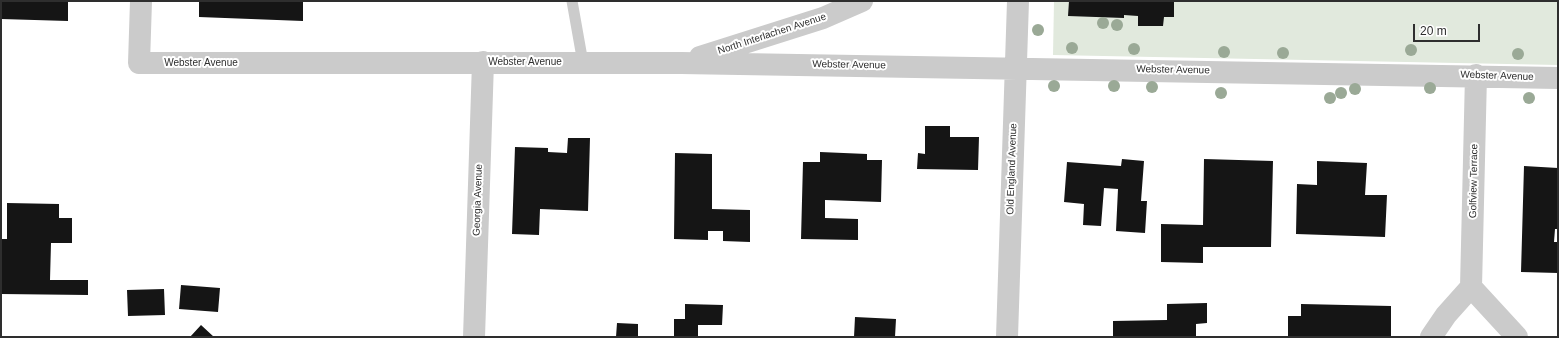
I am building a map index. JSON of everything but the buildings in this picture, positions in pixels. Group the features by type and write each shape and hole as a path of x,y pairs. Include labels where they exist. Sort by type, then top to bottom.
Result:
{"street":[{"name":"Webster Avenue","path":"141,1 140,63 681,63 1476,75 1558,78"},
{"name":"North Interlachen Avenue","path":"681,63 823,18 862,1"},
{"name":"Old England Avenue","path":"1007,337 1018,1"},
{"name":"Georgia Avenue","path":"474,337 483,62"},
{"name":"Golfview Terrace","path":"1471,287 1476,75"},
{"path":"1431,337 1446,315 1471,287 1516,337"}],"lane":[{"path":"572,1 582,63"}],"shaded area":[{"path":"1054,1 1558,1 1558,65 1053,55"}]}
